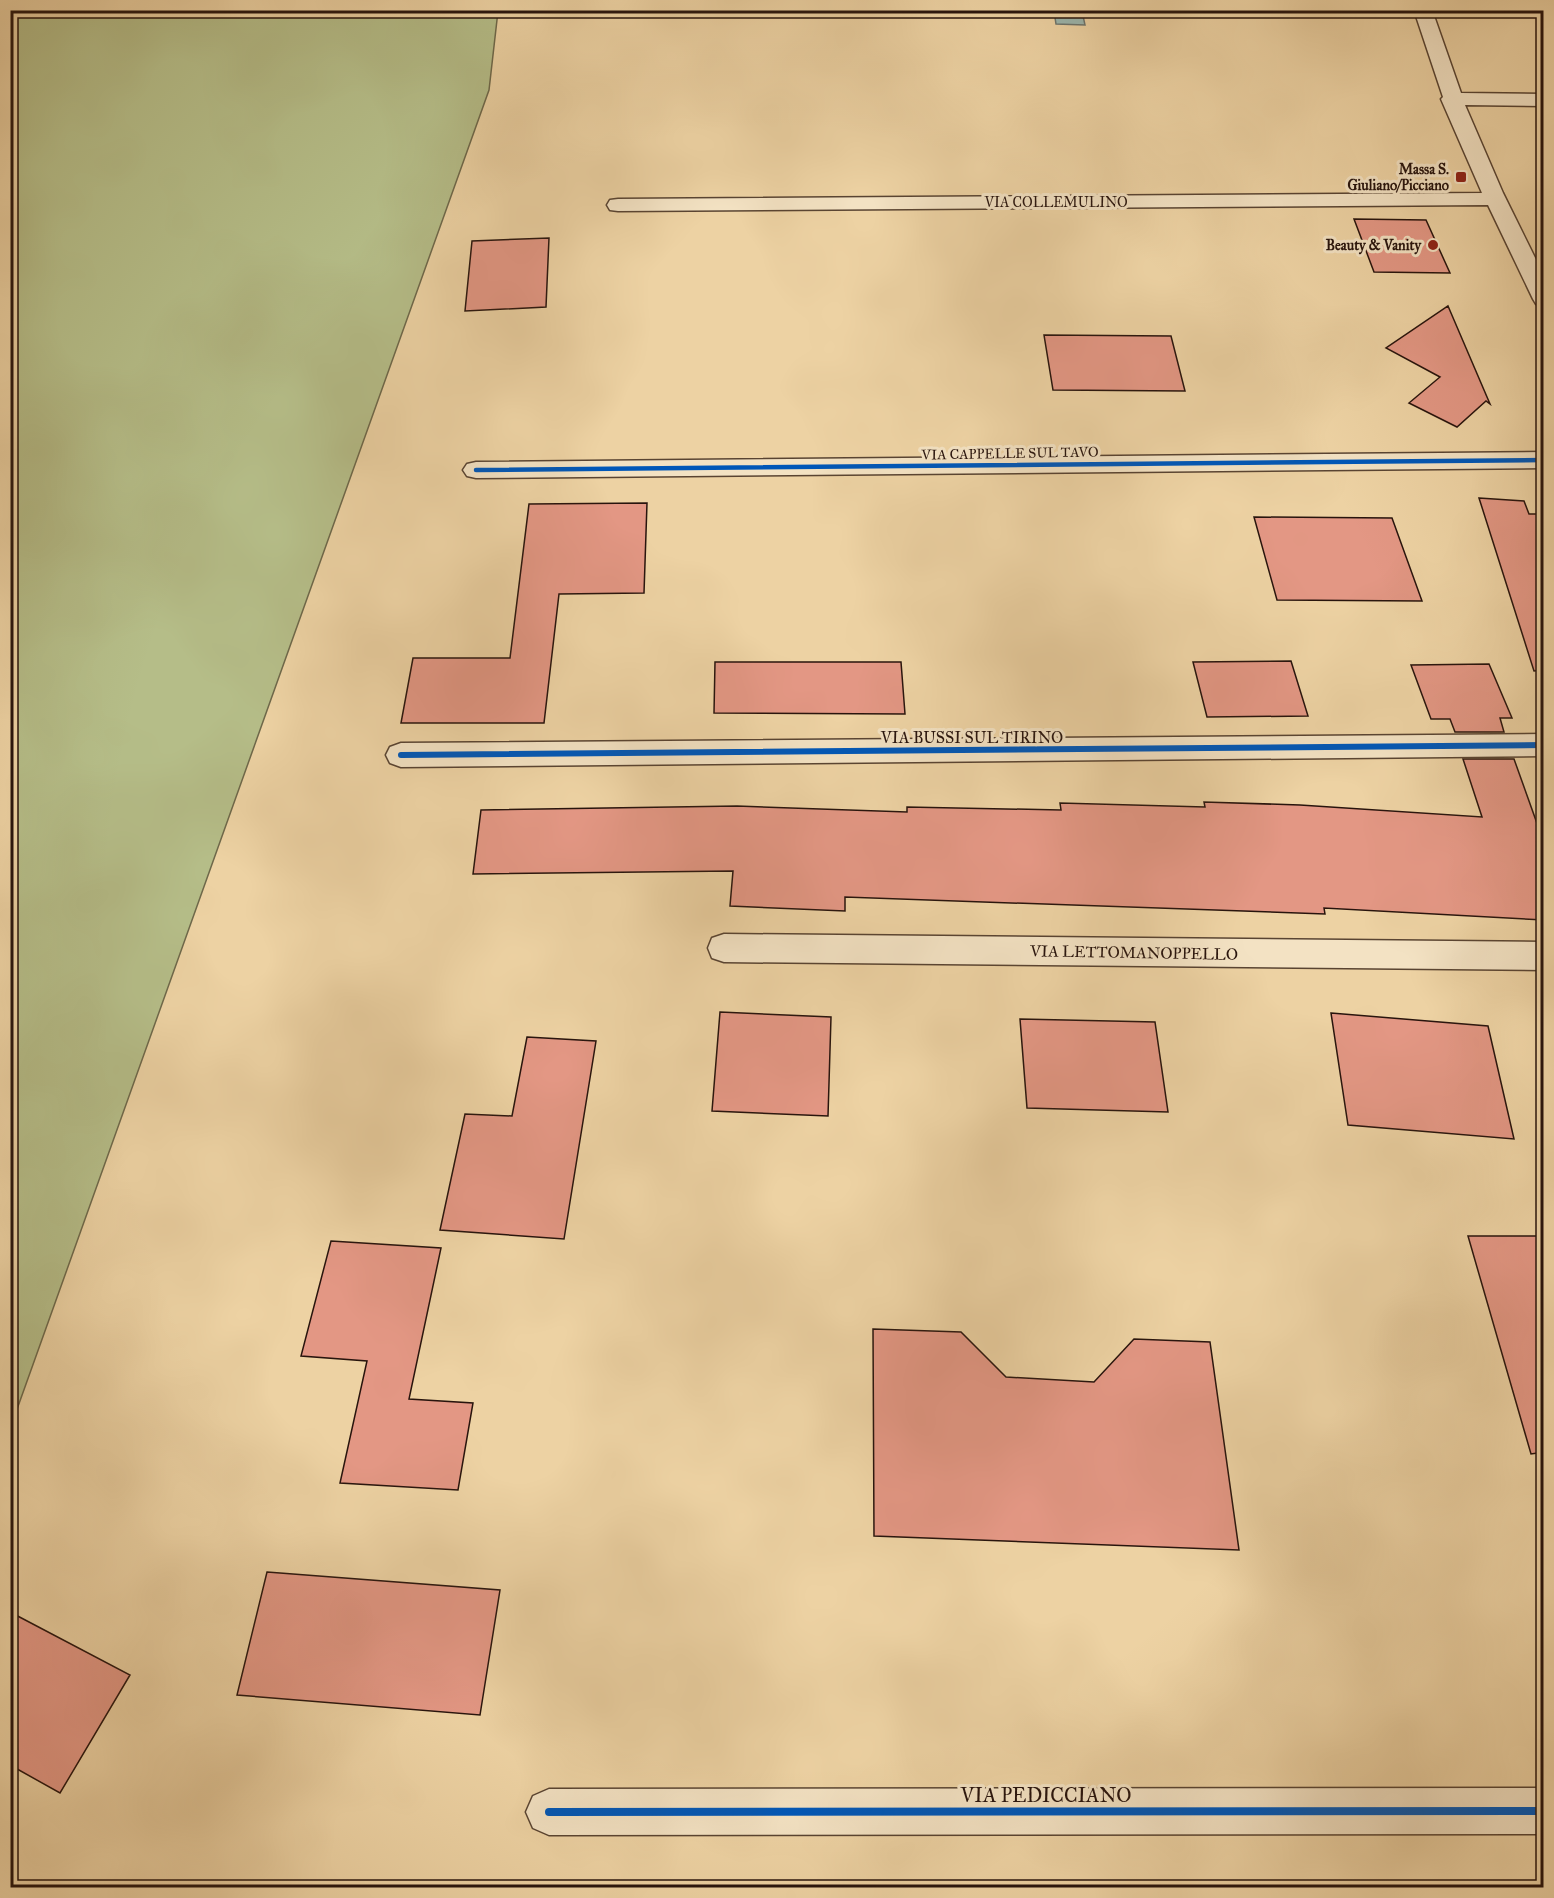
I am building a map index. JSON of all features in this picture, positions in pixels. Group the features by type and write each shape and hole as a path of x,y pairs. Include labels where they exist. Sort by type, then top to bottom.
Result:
{"street":[{"path":"1423,10 1451,99 1494,199 1544,298"},
{"path":"1451,99 1544,100"},
{"name":"VIA COLLEMULINO","path":"618,206 1494,199"},
{"name":"VIA CAPPELLE SUL TAVO","path":"476,470 1544,460"},
{"name":"VIA BUSSI SUL TIRINO","path":"401,755 1544,745"},
{"name":"VIA LETTOMANOPPELLO","path":"724,948 1544,956"},
{"name":"VIA PEDICCIANO","path":"549,1812 1544,1811"}],"green space":[{"path":"11,10 498,11 489,90 11,1426"}],"water":[{"path":"1054,11 1082,11 1085,25 1056,24"}],"building":[{"path":"1354,219 1426,220 1450,273 1374,272"},
{"path":"549,238 546,307 465,311 472,241"},
{"path":"1448,306 1490,404 1486,401 1457,427 1409,403 1440,377 1386,348"},
{"path":"1044,335 1171,336 1185,391 1053,390"},
{"path":"1479,498 1524,501 1529,514 1544,514 1544,670 1534,671"},
{"path":"647,503 644,593 559,594 544,723 401,723 413,658 510,658 529,504"},
{"path":"1254,517 1392,518 1422,601 1277,600"},
{"path":"1291,661 1308,716 1207,717 1193,662"},
{"path":"715,662 901,662 905,714 714,713"},
{"path":"1489,664 1512,718 1500,718 1504,732 1455,732 1450,719 1431,719 1411,665"},
{"path":"1463,759 1514,759 1544,843 1544,920 1324,908 1325,914 845,897 845,911 730,906 733,871 473,874 481,810 737,806 907,812 907,807 1061,810 1060,803 1205,807 1204,802 1300,805 1482,817"},
{"path":"720,1012 831,1017 828,1116 712,1111"},
{"path":"1331,1013 1488,1026 1514,1139 1348,1125"},
{"path":"1020,1019 1155,1022 1168,1112 1027,1108"},
{"path":"527,1037 596,1041 564,1239 440,1230 465,1114 512,1116"},
{"path":"1468,1236 1544,1236 1544,1452 1531,1454"},
{"path":"331,1241 441,1248 409,1399 473,1403 458,1490 340,1483 367,1361 301,1356"},
{"path":"873,1329 961,1332 1006,1377 1094,1382 1134,1339 1210,1342 1239,1550 874,1536"},
{"path":"267,1572 500,1590 480,1715 237,1695"},
{"path":"10,1612 130,1675 60,1793 10,1765"}],"cycle path":[{"path":"476,470 1544,460"},
{"path":"401,755 1544,745"},
{"path":"549,1812 1544,1811"}],"place":[{"name":"Massa S. Giuliano/Picciano","path":"1461,177"},
{"name":"Beauty & Vanity","path":"1433,245"}]}
